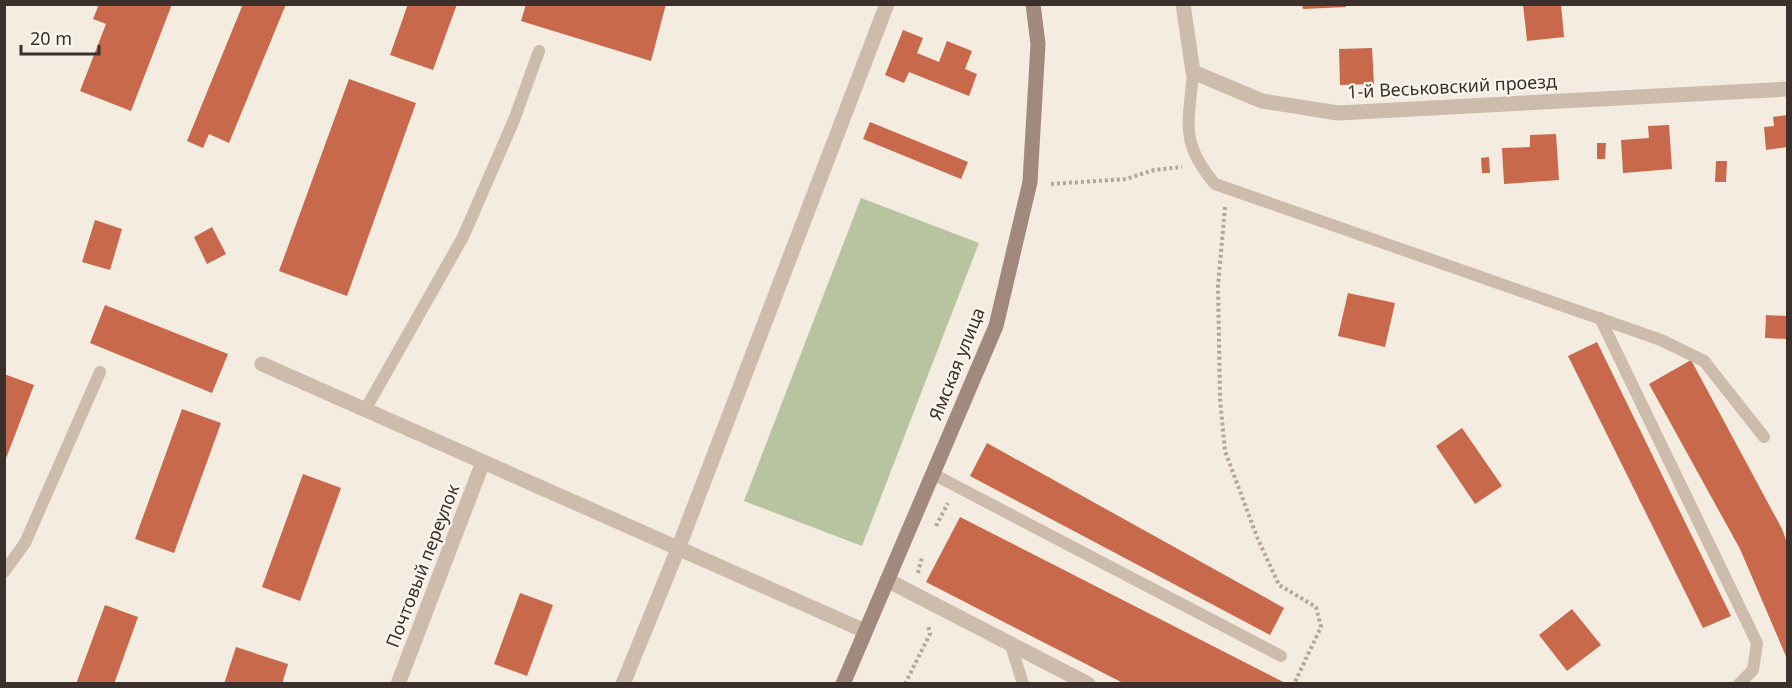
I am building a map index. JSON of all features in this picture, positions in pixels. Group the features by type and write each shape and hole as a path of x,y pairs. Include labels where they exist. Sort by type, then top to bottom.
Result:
{"street":[{"path":"623,684 678,549 887,4"},
{"name":"Ямская улица","path":"843,684 996,326 1030,182 1038,44 1033,4"},
{"path":"1183,4 1193,72"},
{"name":"1-й Веськовский проезд","path":"1193,72 1262,101 1338,113 1788,89"},
{"path":"262,364 865,631"},
{"name":"Почтовый переулок","path":"399,684 483,462"},
{"path":"887,580 1088,684"}],"lane":[{"path":"366,410 463,237 514,120 538,51"},
{"path":"1193,72 1188,138 1197,163 1215,184 1661,340 1704,361 1764,437"},
{"path":"1600,318 1757,643 1753,670 1739,684"},
{"path":"4,572 25,543 100,372"},
{"path":"933,474 1281,656"},
{"path":"1010,642 1023,684"}],"path":[{"path":"1030,182 1040,184 1101,183 1197,163"},
{"path":"1215,184 1226,207 1218,308 1220,399 1225,451 1257,537 1279,585 1316,607 1321,627 1294,684"}],"green space":[{"path":"861,198 979,243 862,546 744,501"}],"building":[{"path":"99,4 172,4 131,111 80,91 106,24 93,19"},
{"path":"243,4 286,4 229,143 209,134 203,148 187,141"},
{"path":"408,4 457,4 433,70 390,55"},
{"path":"526,4 666,4 651,61 521,21"},
{"path":"1302,4 1345,4 1346,7 1303,9"},
{"path":"1523,4 1561,4 1564,37 1527,41"},
{"path":"903,30 923,38 917,53 939,62 947,41 972,51 965,69 977,74 969,96 909,72 904,83 885,75"},
{"path":"1372,48 1374,84 1340,85 1339,49"},
{"path":"349,79 416,103 347,296 279,271"},
{"path":"1788,115 1788,147 1766,150 1764,127 1774,126 1773,117"},
{"path":"870,122 968,162 961,179 863,139"},
{"path":"1669,125 1672,169 1623,173 1621,140 1649,138 1648,126"},
{"path":"1556,134 1559,180 1504,184 1502,148 1530,147 1530,135"},
{"path":"1597,143 1606,143 1605,159 1597,159"},
{"path":"1489,157 1490,173 1482,173 1481,158"},
{"path":"1716,161 1727,161 1726,182 1715,182"},
{"path":"95,220 122,229 110,270 82,262"},
{"path":"212,227 226,254 207,264 194,237"},
{"path":"1348,293 1395,303 1385,347 1338,336"},
{"path":"105,305 228,354 212,393 90,343"},
{"path":"1766,315 1788,316 1786,339 1765,338"},
{"path":"1597,342 1731,616 1703,628 1568,356"},
{"path":"1691,360 1782,529 1788,545 1788,661 1740,549 1649,384"},
{"path":"4,374 34,385 5,461 4,460"},
{"path":"182,409 221,423 174,553 135,539"},
{"path":"1462,428 1502,486 1475,504 1436,446"},
{"path":"987,443 1284,608 1270,635 970,476"},
{"path":"303,474 341,488 300,601 262,587"},
{"path":"960,517 1287,684 1125,684 926,582"},
{"path":"520,593 553,605 527,676 494,664"},
{"path":"105,605 138,617 114,684 76,684"},
{"path":"1572,609 1601,645 1567,671 1539,635"},
{"path":"236,647 288,664 282,684 224,684"}]}
